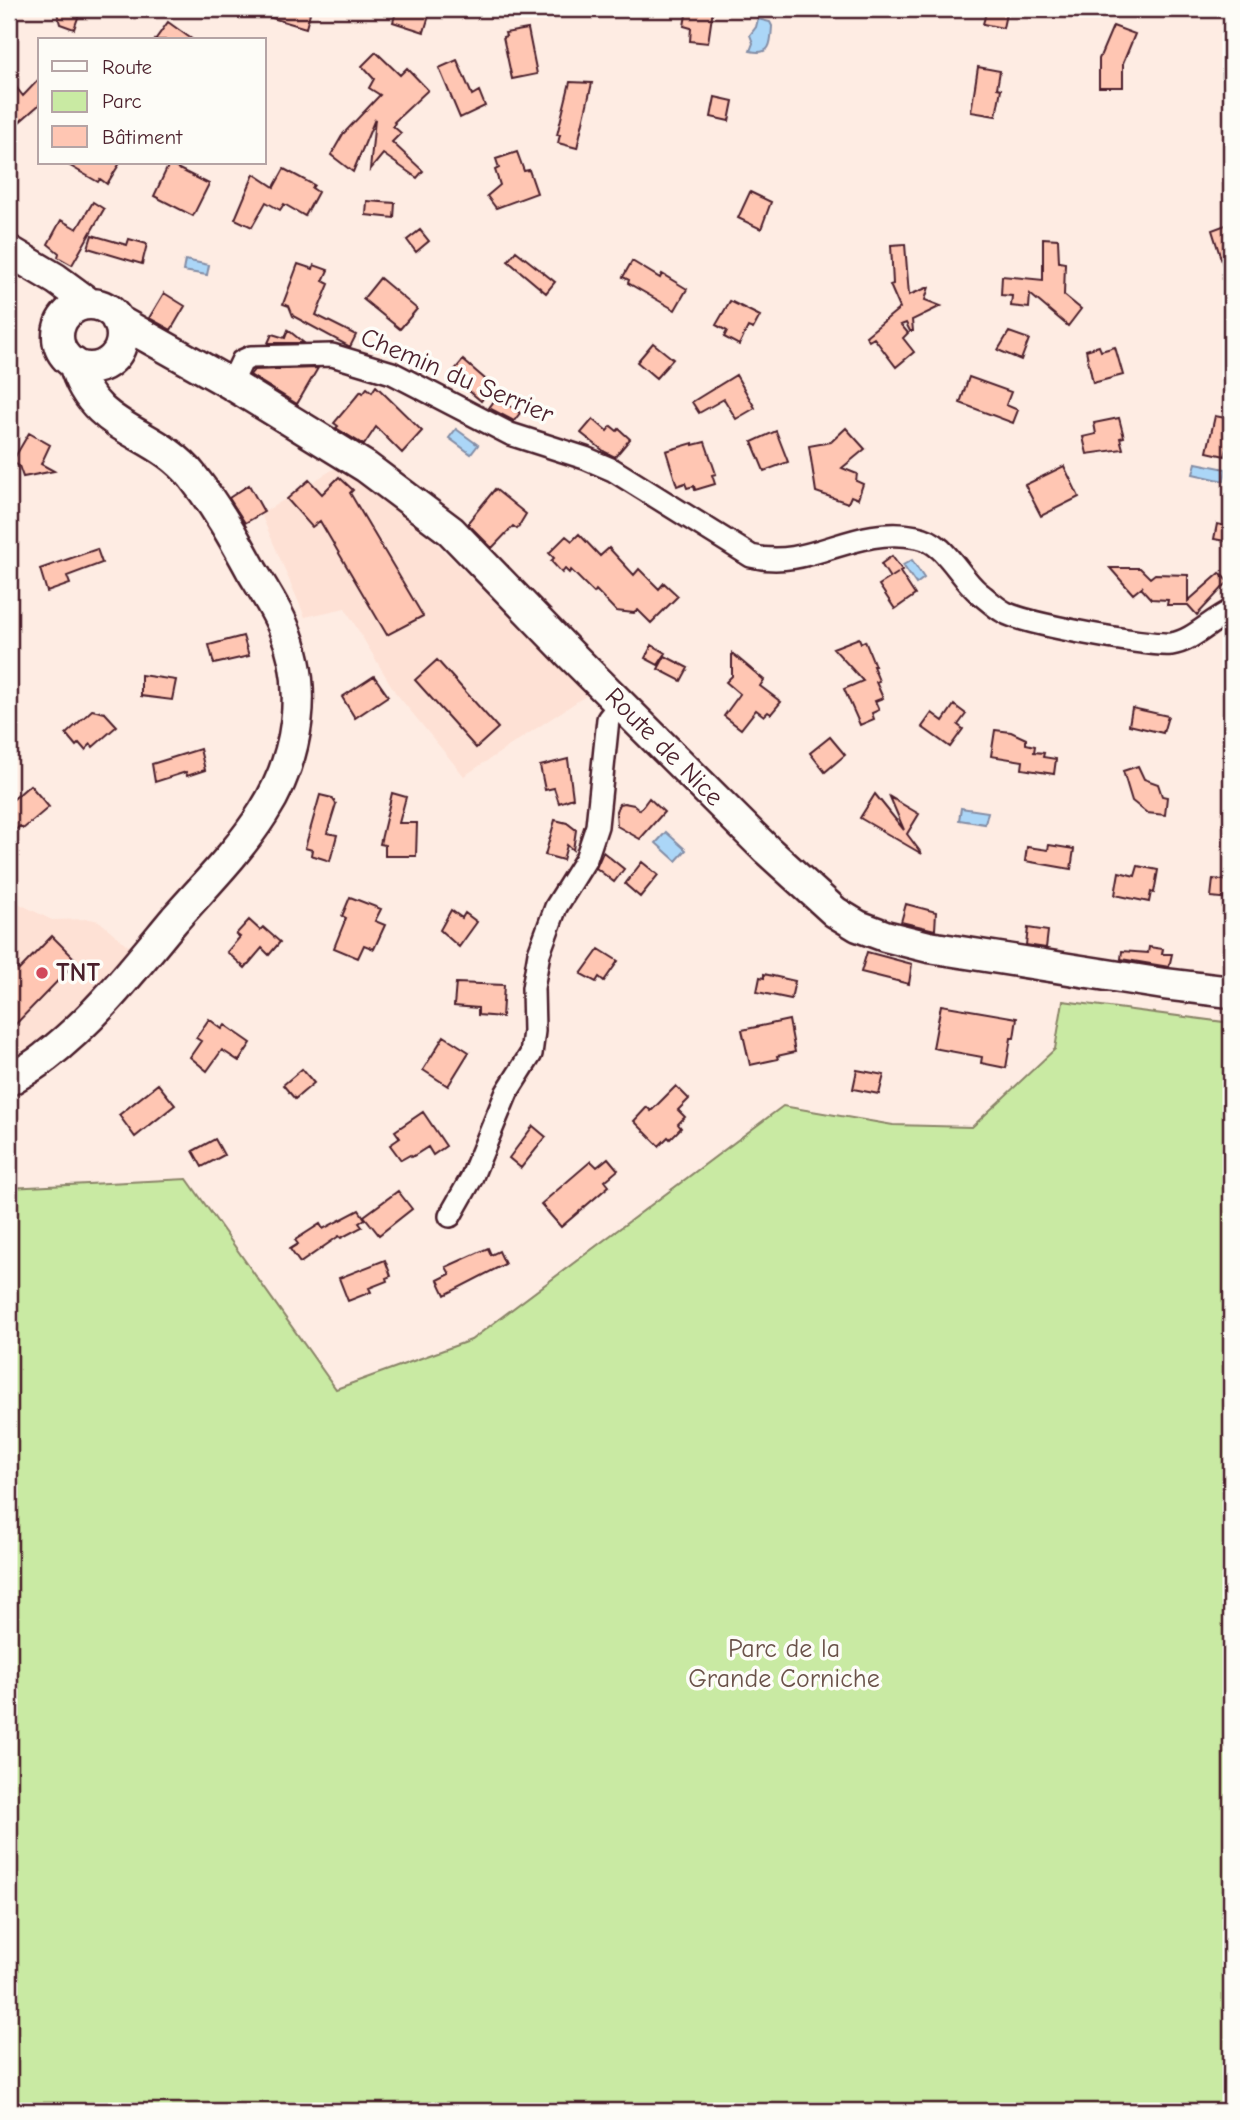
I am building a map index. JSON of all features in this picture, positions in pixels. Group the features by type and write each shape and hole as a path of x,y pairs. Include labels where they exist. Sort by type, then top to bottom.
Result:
{"main road":[{"path":"9,1080 44,1058 79,1027 263,814 291,756 296,730 297,678 284,627 230,530 191,474 169,455 109,417 99,389 97,360 121,336 117,320 106,309 90,304 56,279 21,259"},
{"path":"21,259 48,289 61,322"},
{"path":"90,304 73,309 61,322 58,331 61,349 97,360 142,346 163,347"},
{"name":"Route de Nice","path":"117,320 231,384 366,467 451,531 505,589 814,895 858,926 929,947 1231,992"}],"street":[{"name":"Chemin du Serrier","path":"231,384 242,361 251,358 332,355 392,373 510,434 613,470 751,556 770,561 796,559 837,544 882,533 920,537 946,555 976,590 1005,613 1042,624 1171,644 1193,636 1216,618 1231,611"},
{"path":"450,1216 471,1179 507,1092 531,1054 534,1031 533,988 539,953 556,907 586,859 597,826 608,719 621,703"}],"shaded area":[{"path":"340,465 433,540 587,695 464,776 395,692 345,608 305,617 261,514"},
{"path":"12,900 52,920 99,921 133,950 72,1012 9,1064 9,903"}],"green space":[{"name":"Parc de la Grande Corniche","path":"1063,1001 1231,1023 1231,2111 9,2111 9,1188 187,1179 336,1389 471,1340 783,1106 893,1125 972,1127 1055,1049"}],"water":[{"path":"758,19 770,22 772,26 768,47 762,52 750,51 753,43 750,35"},
{"path":"185,260 209,265 207,275 183,271"},
{"path":"456,429 478,445 471,454 449,438"},
{"path":"1196,463 1226,469 1224,481 1193,474"},
{"path":"912,560 924,578 916,584 903,565"},
{"path":"961,808 988,812 985,824 959,820"},
{"path":"666,832 686,850 676,861 656,843"}],"building":[{"path":"56,9 81,9 74,29 60,24"},
{"path":"255,9 304,9 303,11 310,13 306,28 255,13"},
{"path":"397,9 431,9 424,32 393,22"},
{"path":"687,9 713,9 708,43 690,41 691,28 684,26"},
{"path":"987,9 1007,9 1003,28 983,24"},
{"path":"168,22 190,38 156,38"},
{"path":"1113,26 1135,34 1123,63 1123,87 1099,87 1099,59"},
{"path":"528,29 537,74 512,79 503,37 506,36 505,33"},
{"path":"376,52 400,75 407,68 428,90 393,126 401,133 392,142 423,171 417,178 383,154 370,170 375,119 353,172 331,155 343,134 380,95 369,88 374,79 362,66"},
{"path":"457,60 472,95 479,91 485,106 460,118 439,68"},
{"path":"978,67 1000,71 997,88 1001,89 996,116 971,112"},
{"path":"9,78 23,96 38,80 38,106 9,131"},
{"path":"570,82 592,83 577,148 558,143 560,135 557,135"},
{"path":"715,97 733,101 729,121 711,117"},
{"path":"517,152 524,171 529,170 537,193 496,208 487,196 500,185 495,170 499,168 496,159"},
{"path":"67,164 119,164 107,184 100,179 98,182"},
{"path":"169,164 209,184 193,216 154,196"},
{"path":"284,169 314,185 312,188 318,192 305,216 284,204 280,210 266,202 252,227 235,219 254,174 274,187"},
{"path":"750,192 771,202 761,229 738,218"},
{"path":"367,201 395,203 394,218 366,215"},
{"path":"93,202 104,209 72,265 58,257 59,253 48,244 61,220 77,229"},
{"path":"1231,223 1231,280 1228,281 1212,230"},
{"path":"420,230 429,241 416,252 407,240"},
{"path":"92,235 127,245 129,239 147,244 142,264 88,248"},
{"path":"1043,238 1058,239 1059,262 1065,263 1064,295 1081,309 1068,326 1030,294 1029,308 1011,306 1012,296 1001,295 1002,276 1043,280"},
{"path":"905,244 909,295 929,287 925,300 941,306 912,320 913,331 910,331 906,323 901,325 908,333 903,338 914,352 896,367 874,338 869,341 866,336 900,308 890,285 893,284 891,245"},
{"path":"516,251 555,282 546,293 508,261"},
{"path":"632,261 660,278 662,274 687,289 675,310 628,283 629,280 623,277"},
{"path":"298,264 313,269 314,265 328,270 323,281 329,284 316,315 356,335 350,347 293,316 289,306 283,304"},
{"path":"380,278 417,309 400,329 363,299"},
{"path":"164,293 185,306 171,330 149,318"},
{"path":"730,301 760,316 753,329 748,327 739,345 724,337 727,331 716,325"},
{"path":"288,330 304,343 268,343 272,334 285,338"},
{"path":"1009,332 1029,339 1021,360 998,350"},
{"path":"653,343 673,359 656,378 637,362"},
{"path":"1099,346 1101,351 1115,347 1123,375 1093,383 1086,350"},
{"path":"463,360 493,386 481,401 462,385 465,382 453,372"},
{"path":"318,368 297,404 250,375 254,370"},
{"path":"736,375 755,408 736,419 724,399 699,413 692,402"},
{"path":"969,377 1011,392 1006,405 1018,410 1013,423 960,403"},
{"path":"376,386 422,431 402,453 376,427 364,445 336,428 338,426 334,423 361,391 363,393 367,388 372,392"},
{"path":"497,397 520,413 514,421 489,408"},
{"path":"1215,416 1231,419 1231,440 1229,439 1225,456 1207,452"},
{"path":"1119,418 1124,437 1120,438 1123,449 1087,454 1083,437 1096,434 1094,423"},
{"path":"593,419 607,431 611,426 630,439 615,457 581,433"},
{"path":"846,428 865,449 842,468 857,474 856,481 863,484 858,499 851,496 848,503 816,492 809,446 831,442"},
{"path":"776,431 788,462 764,471 752,442"},
{"path":"29,433 50,445 41,464 54,471 23,477 19,466 12,462"},
{"path":"705,442 716,474 712,475 715,484 695,490 694,486 687,488 685,483 677,486 666,451"},
{"path":"1064,466 1079,497 1041,516 1025,485"},
{"path":"339,477 353,490 350,493 423,616 387,635 320,521 312,527 287,499 309,480 322,494"},
{"path":"249,485 264,512 245,523 229,498"},
{"path":"495,489 526,514 517,529 513,526 492,548 469,525 469,521"},
{"path":"1217,524 1231,527 1231,542 1214,539"},
{"path":"579,534 600,556 609,548 634,575 639,569 659,589 664,583 678,596 651,623 638,610 634,613 616,611 571,570 569,573 565,569 562,573 551,561 554,558 549,553 566,536 572,541"},
{"path":"97,549 102,563 67,576 70,584 47,592 40,569"},
{"path":"892,556 915,595 895,609 879,585 898,573 890,578 881,564"},
{"path":"1110,568 1140,568 1150,578 1155,574 1188,575 1188,601 1220,573 1228,582 1197,615 1188,605 1167,605 1168,600 1151,599 1141,588 1143,586 1133,594"},
{"path":"243,636 249,656 214,664 209,645"},
{"path":"859,638 861,643 865,641 875,666 879,681 876,682 883,698 875,701 879,710 872,713 874,719 860,725 844,689 863,681 833,648"},
{"path":"652,645 666,653 658,665 645,658"},
{"path":"732,653 764,680 760,686 781,702 771,714 768,712 764,716 756,710 741,729 724,716 740,694 726,682 732,676"},
{"path":"665,656 688,668 681,681 658,669"},
{"path":"437,660 498,728 476,748 415,680"},
{"path":"141,675 176,680 172,700 141,696"},
{"path":"374,676 388,696 355,718 342,697"},
{"path":"954,705 966,714 958,725 963,729 950,747 922,727 932,713 943,721"},
{"path":"1132,708 1168,716 1163,733 1129,725"},
{"path":"92,710 105,713 117,726 93,747 91,744 85,750 79,743 76,746 66,734"},
{"path":"995,730 1011,732 1026,739 1026,744 1035,746 1034,752 1056,759 1054,774 1022,769 1023,761 991,756"},
{"path":"830,737 845,755 825,772 810,753"},
{"path":"200,749 205,770 187,776 186,772 155,782 152,764"},
{"path":"568,759 573,798 559,803 554,788 545,790 540,766"},
{"path":"1138,766 1144,779 1158,784 1162,796 1167,797 1165,815 1147,813 1132,801 1123,771"},
{"path":"30,785 49,807 23,829 20,826 9,836 9,803"},
{"path":"392,793 406,797 399,823 417,823 416,856 385,856 385,845 380,844"},
{"path":"875,794 904,830 890,797 919,814 907,834 922,854 860,818"},
{"path":"320,795 332,798 336,804 327,833 337,835 330,861 311,855 312,850 305,848"},
{"path":"649,798 664,812 640,839 617,826 616,811 619,804 634,805 640,810"},
{"path":"555,820 567,823 576,830 573,850 567,845 563,860 545,855"},
{"path":"1049,845 1074,849 1071,869 1025,861 1027,847 1048,850"},
{"path":"603,852 624,869 614,882 596,868"},
{"path":"642,862 658,875 640,897 625,884"},
{"path":"1138,866 1158,870 1154,893 1151,892 1149,902 1115,895 1119,872 1135,876"},
{"path":"1213,879 1231,881 1231,899 1211,897"},
{"path":"350,897 381,909 375,921 385,925 374,949 364,945 358,958 334,948 346,918 342,916"},
{"path":"906,904 936,912 935,930 901,922"},
{"path":"451,910 462,918 465,913 477,922 459,947 440,930"},
{"path":"249,920 260,930 263,927 280,942 269,955 262,948 245,968 227,952 240,937 236,934"},
{"path":"1028,928 1048,931 1046,948 1026,945"},
{"path":"52,936 77,961 9,1031 9,977"},
{"path":"1149,947 1163,949 1162,954 1172,954 1169,967 1121,959 1122,951 1148,953"},
{"path":"599,949 618,961 604,981 599,977 596,982 581,974"},
{"path":"867,952 912,964 909,984 861,972"},
{"path":"764,974 795,981 791,999 757,992 760,977 764,978"},
{"path":"456,983 504,985 502,1017 478,1015 478,1008 454,1006"},
{"path":"941,1005 1017,1018 1006,1068 981,1063 982,1057 933,1048"},
{"path":"209,1019 222,1029 225,1025 251,1043 239,1061 222,1050 207,1071 190,1057 201,1041 196,1038"},
{"path":"789,1020 795,1052 750,1065 742,1030"},
{"path":"444,1036 469,1052 448,1086 423,1070"},
{"path":"302,1069 314,1083 295,1099 283,1085"},
{"path":"857,1070 884,1075 879,1094 853,1089"},
{"path":"158,1084 175,1105 135,1137 119,1115"},
{"path":"676,1086 689,1099 678,1110 685,1117 678,1124 681,1128 659,1146 634,1121 647,1107 651,1111"},
{"path":"423,1112 446,1146 433,1155 428,1147 401,1160 390,1145 400,1138 395,1131"},
{"path":"533,1126 546,1137 521,1168 509,1158"},
{"path":"215,1139 224,1155 202,1167 193,1151"},
{"path":"608,1158 618,1170 605,1181 609,1186 561,1227 541,1204 591,1161 597,1167"},
{"path":"398,1191 412,1209 379,1235 364,1216"},
{"path":"359,1210 365,1219 359,1223 362,1227 341,1238 339,1236 300,1263 290,1249 298,1244 295,1240 320,1224 323,1229"},
{"path":"488,1248 491,1255 499,1251 505,1264 445,1295 438,1280 450,1274 446,1267"},
{"path":"385,1260 391,1276 386,1278 387,1281 369,1288 371,1292 348,1301 339,1278"}],"place":[{"name":"TNT","path":"42,973"}]}
